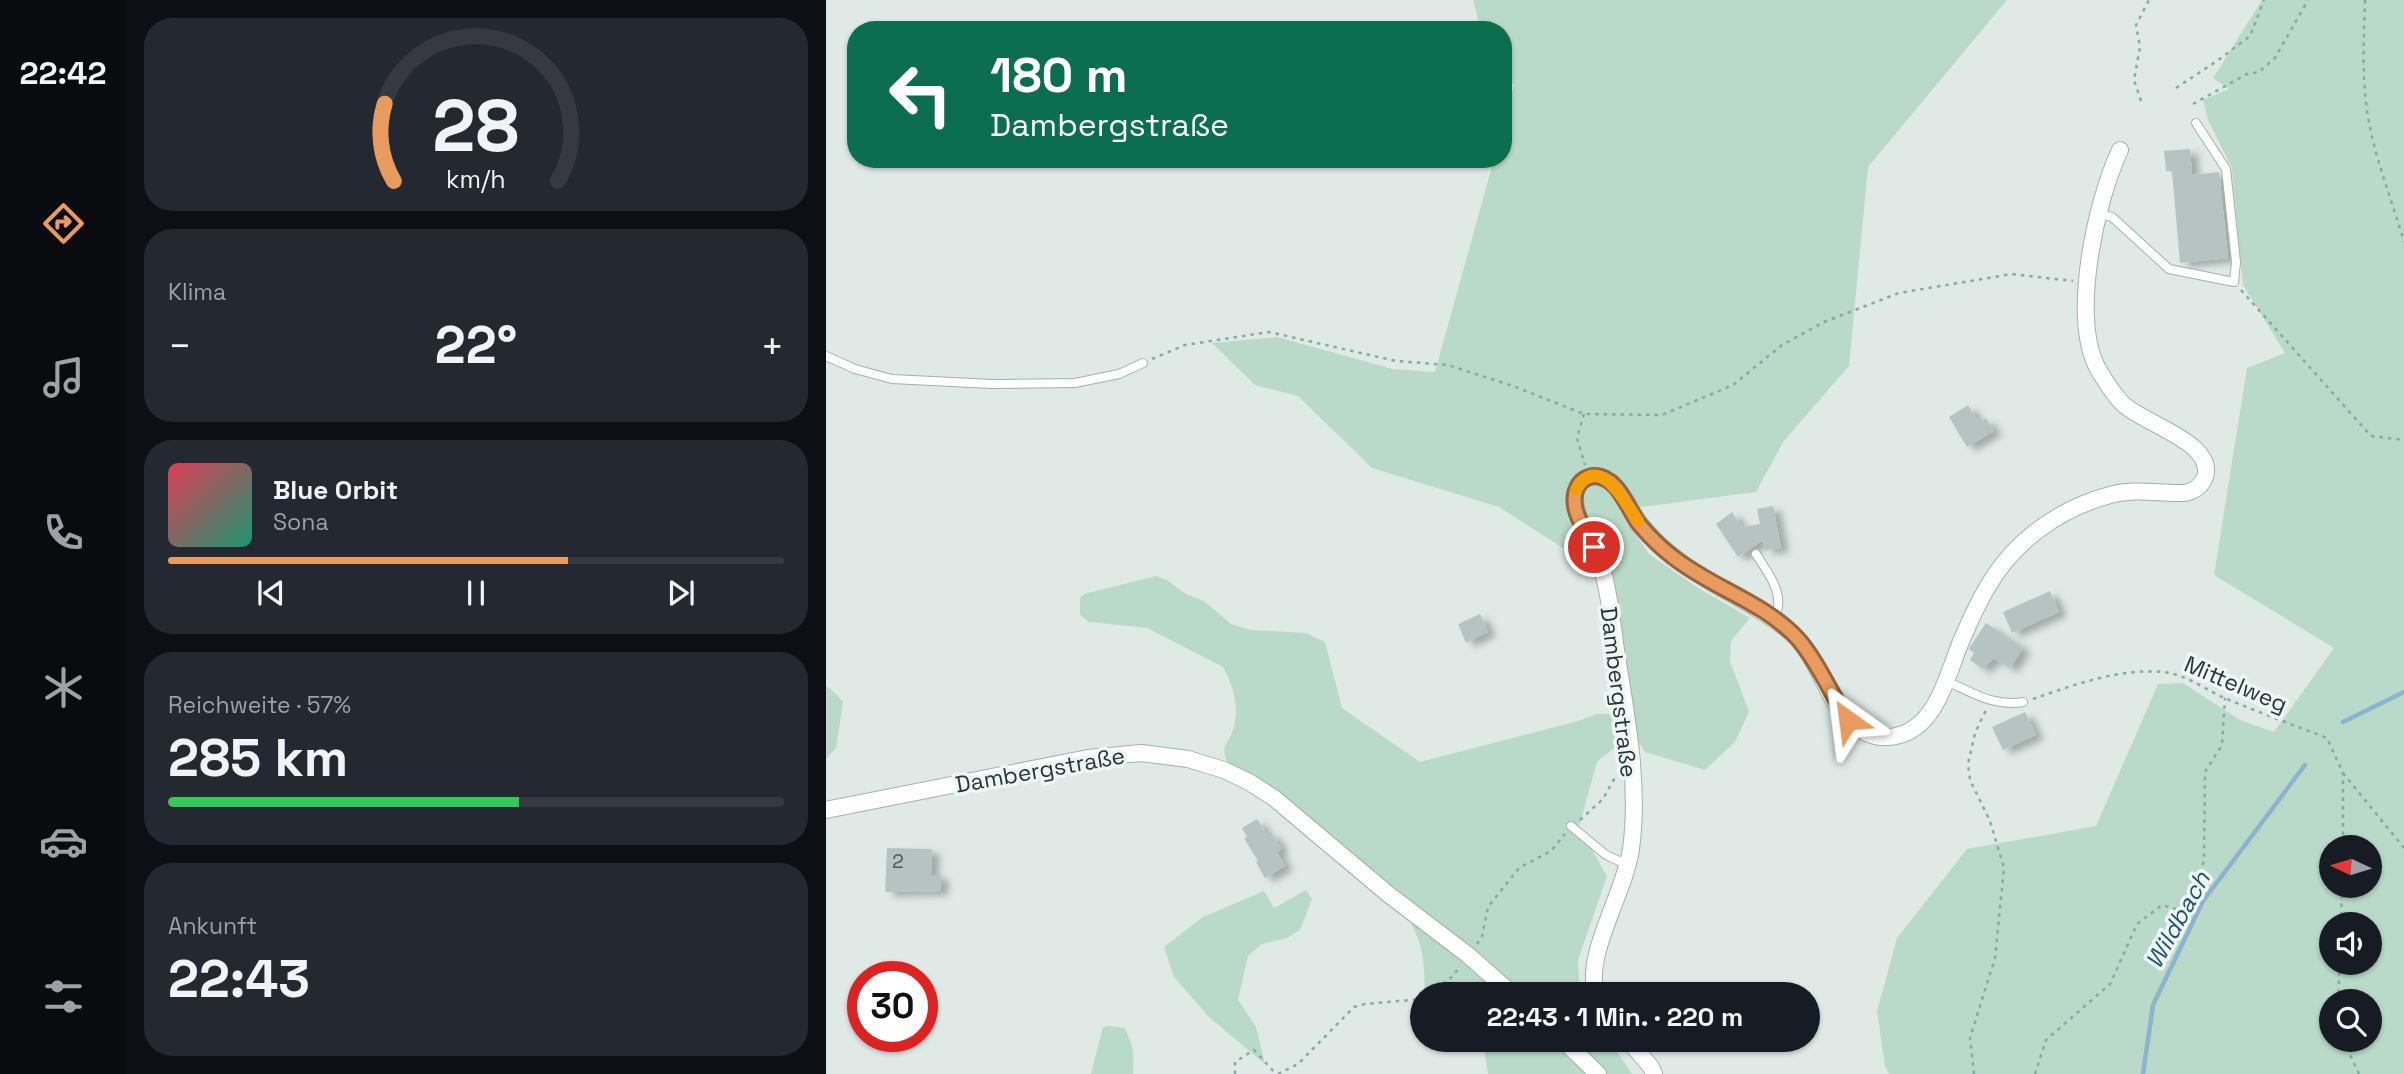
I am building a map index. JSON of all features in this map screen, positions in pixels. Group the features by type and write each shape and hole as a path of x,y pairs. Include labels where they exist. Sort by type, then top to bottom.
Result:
{"street":[{"path":"1588,477 1606,479 1615,486 1640,524 1671,556 1688,569 1774,618 1800,641 1848,720 1858,730 1884,738 1899,736 1913,729 1936,703 1987,586 2018,546 2070,510 2101,498 2130,491 2185,493 2194,491 2205,476 2207,466 2192,444 2141,417 2123,404 2110,388 2093,357 2085,327 2085,306 2100,214 2112,167 2120,150"},
{"name":"Dambergstraße","path":"1588,477 1580,482 1575,503 1577,514 1600,564 1605,586 1625,707 1631,762 1633,830 1628,865 1594,964 1593,982"},
{"name":"Dambergstraße","path":"826,810 1088,758 1141,753 1188,759 1224,770 1274,798 1498,982"},
{"path":"1575,1052 1598,1074"},
{"path":"1640,1052 1654,1074"}],"lane":[{"path":"2100,214 2112,217 2169,269 2234,282 2236,262 2226,169 2196,122"},
{"path":"826,356 855,369 892,379 992,383 1074,383 1119,374 1143,363"},
{"path":"1756,554 1770,576 1778,596 1774,618"},
{"path":"1946,681 1990,701 2008,705 2023,702"},
{"path":"1571,826 1606,855 1628,865"}],"path":[{"path":"2141,101 2134,80 2140,47 2136,24 2149,0"},
{"path":"2176,88 2250,36 2264,0"},
{"path":"2193,104 2247,74 2259,72 2275,58 2308,0"},
{"path":"2365,0 2362,40 2366,105 2378,163 2404,242"},
{"path":"1143,363 1185,345 1269,332 1396,361 1448,365 1513,386 1584,414 1662,415 1733,385 1782,345 1824,321 1899,293 2012,274 2062,280"},
{"path":"2234,282 2371,436 2404,440"},
{"path":"1584,414 1577,438 1588,477"},
{"name":"Mittelweg","path":"2023,702 2085,682 2139,671 2166,672 2179,676 2225,698 2327,738 2343,773 2343,835"},
{"path":"2035,1074 2046,1040 2110,984 2137,924 2162,905 2179,911 2188,906 2204,861 2205,772 2222,745 2225,698"},
{"path":"1975,1074 1970,1038 1994,958 2004,868 1990,821 1970,780 1968,764 1975,733 1990,701"},
{"path":"1445,982 1453,976 1482,937 1488,907 1519,868 1551,851 1571,826 1603,799 1621,767 1631,762"},
{"path":"2343,773 2404,848"},
{"path":"1235,1074 1235,1062 1254,1050 1277,1074 1297,1064 1354,1007 1410,1000"},
{"path":"2349,1052 2359,1074"}],"green space":[{"path":"1473,0 2007,0 1868,167 1849,366 1783,442 1756,492 1619,510 1649,554 1698,588 1750,618 1731,641 1730,661 1749,712 1735,742 1705,770 1645,752 1633,733 1605,575 1499,507 1372,468 1298,396 1255,385 1212,343 1277,337 1393,369 1435,372 1492,168 1512,168 1512,21 1479,21"},
{"path":"2262,0 2404,0 2404,1074 1889,1074 1885,1066 1877,1011 1897,938 1967,849 2096,826 2158,684 2183,683 2240,720 2274,732 2334,648 2214,575 2247,368 2285,353 2243,285 2232,168 2208,120 2203,100 2229,89 2213,78"},
{"path":"1156,576 1167,580 1186,594 1204,601 1231,624 1250,630 1306,633 1325,642 1342,708 1420,762 1597,714 1611,714 1618,728 1618,745 1597,762 1579,827 1607,876 1578,960 1579,982 1424,982 1422,954 1408,917 1229,767 1224,748 1234,726 1235,703 1230,681 1223,667 1147,628 1089,622 1080,615 1080,598 1084,594"},
{"path":"826,687 843,702 836,748 826,759"},
{"path":"1306,890 1312,899 1300,930 1287,938 1262,944 1248,956 1238,1000 1256,1027 1265,1064 1209,1017 1174,977 1164,947 1203,917 1264,891 1274,908"},
{"path":"1103,1027 1124,1028 1130,1039 1133,1074 1091,1074"},
{"path":"1485,1052 1617,1052 1632,1074 1488,1074"}],"building":[{"path":"2190,149 2192,175 2219,172 2228,258 2180,263 2172,171 2166,171 2164,151"},
{"path":"1968,405 1979,423 1986,418 1994,431 1967,447 1949,417"},
{"path":"1773,506 1781,548 1765,550 1763,540 1738,557 1716,524 1732,512 1742,527 1760,524 1757,509"},
{"path":"2050,591 2059,612 2012,633 2003,612"},
{"path":"1480,614 1488,632 1466,643 1458,624"},
{"path":"1986,623 2023,648 2010,668 1994,658 1983,669 1970,660 1974,653 1969,649"},
{"path":"2025,712 2036,735 2003,750 1992,727"},
{"path":"1257,819 1267,835 1272,833 1281,849 1277,852 1285,866 1265,878 1244,838 1247,837 1242,828"},
{"path":"887,848 932,849 931,875 941,875 940,891 885,892"}],"waterway":[{"path":"2343,722 2404,692"},
{"name":"Wildbach","path":"2143,1074 2153,1005 2203,901 2305,765"}],"slow traffic":[{"path":"1576,490 1580,482 1588,477 1606,479 1615,486 1638,521"}],"route":[{"path":"1594,547 1577,514 1575,503 1580,482 1597,476 1615,486 1640,524 1671,556 1788,629 1810,656 1848,720"}]}
